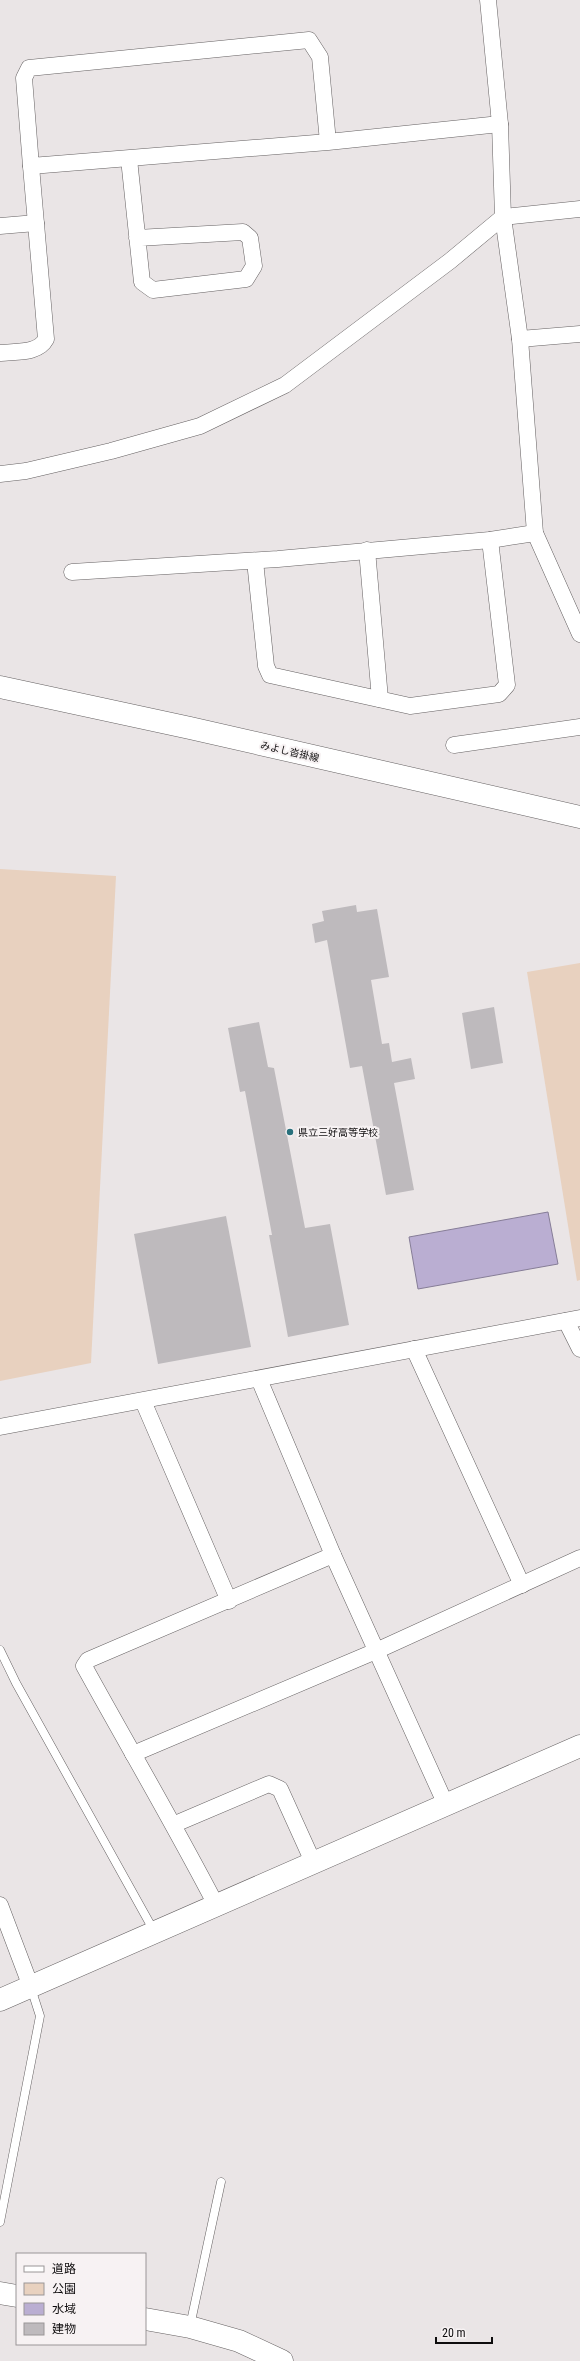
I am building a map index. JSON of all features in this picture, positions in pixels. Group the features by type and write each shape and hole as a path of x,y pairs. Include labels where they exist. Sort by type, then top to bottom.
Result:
{"street":[{"path":"488,0 500,124 503,217 520,339 535,533 580,634"},
{"path":"0,353 36,349 42,346 46,339 24,78 29,68 309,40 320,57 328,142"},
{"path":"31,166 328,142 500,124"},
{"path":"130,159 137,238 142,282 153,290 246,279 254,266 250,238 243,232 137,238"},
{"path":"0,474 26,471 110,451 200,426 285,385 450,261 503,217 580,209"},
{"path":"0,226 36,223"},
{"path":"520,339 580,334"},
{"path":"72,572 255,561 490,540 535,533"},
{"path":"255,561 266,666 270,675 410,706 498,694 504,690 507,685 490,540"},
{"path":"367,550 380,699"},
{"name":"みよし沓掛線","path":"0,687 190,728 580,817"},
{"path":"454,745 580,726"},
{"path":"0,1427 259,1379 414,1348 573,1320 580,1349"},
{"path":"414,1348 522,1585"},
{"path":"259,1379 333,1555 446,1805"},
{"path":"143,1401 229,1601"},
{"path":"216,1905 174,1824 84,1666 88,1660 229,1601 333,1555"},
{"path":"133,1754 376,1651 580,1558"},
{"path":"0,2000 580,1746"},
{"path":"174,1824 269,1784 280,1789 313,1862"},
{"path":"0,1905 31,1987"},
{"path":"0,2293 16,2296"},
{"path":"146,2319 190,2327 240,2341 282,2361"}],"lane":[{"path":"0,1650 16,1683 154,1932"},
{"path":"0,2222 40,2016 31,1987"},
{"path":"190,2327 221,2182"}],"green space":[{"path":"0,869 116,876 91,1363 0,1381"},
{"path":"580,963 580,1280 577,1281 527,972"}],"water":[{"path":"548,1212 558,1264 418,1289 409,1237"}],"building":[{"path":"356,905 357,912 377,909 389,977 371,980 382,1044 389,1043 392,1062 411,1058 415,1079 394,1083 414,1190 386,1195 362,1066 350,1068 327,940 315,943 312,924 324,921 322,911"},
{"path":"494,1007 503,1063 471,1069 462,1013"},
{"path":"259,1022 268,1067 274,1068 305,1228 330,1224 349,1325 288,1337 269,1235 272,1235 245,1091 240,1092 228,1028"},
{"path":"226,1216 251,1347 158,1364 134,1234"}],"place":[{"name":"県立三好高等学校","path":"290,1132"}]}
